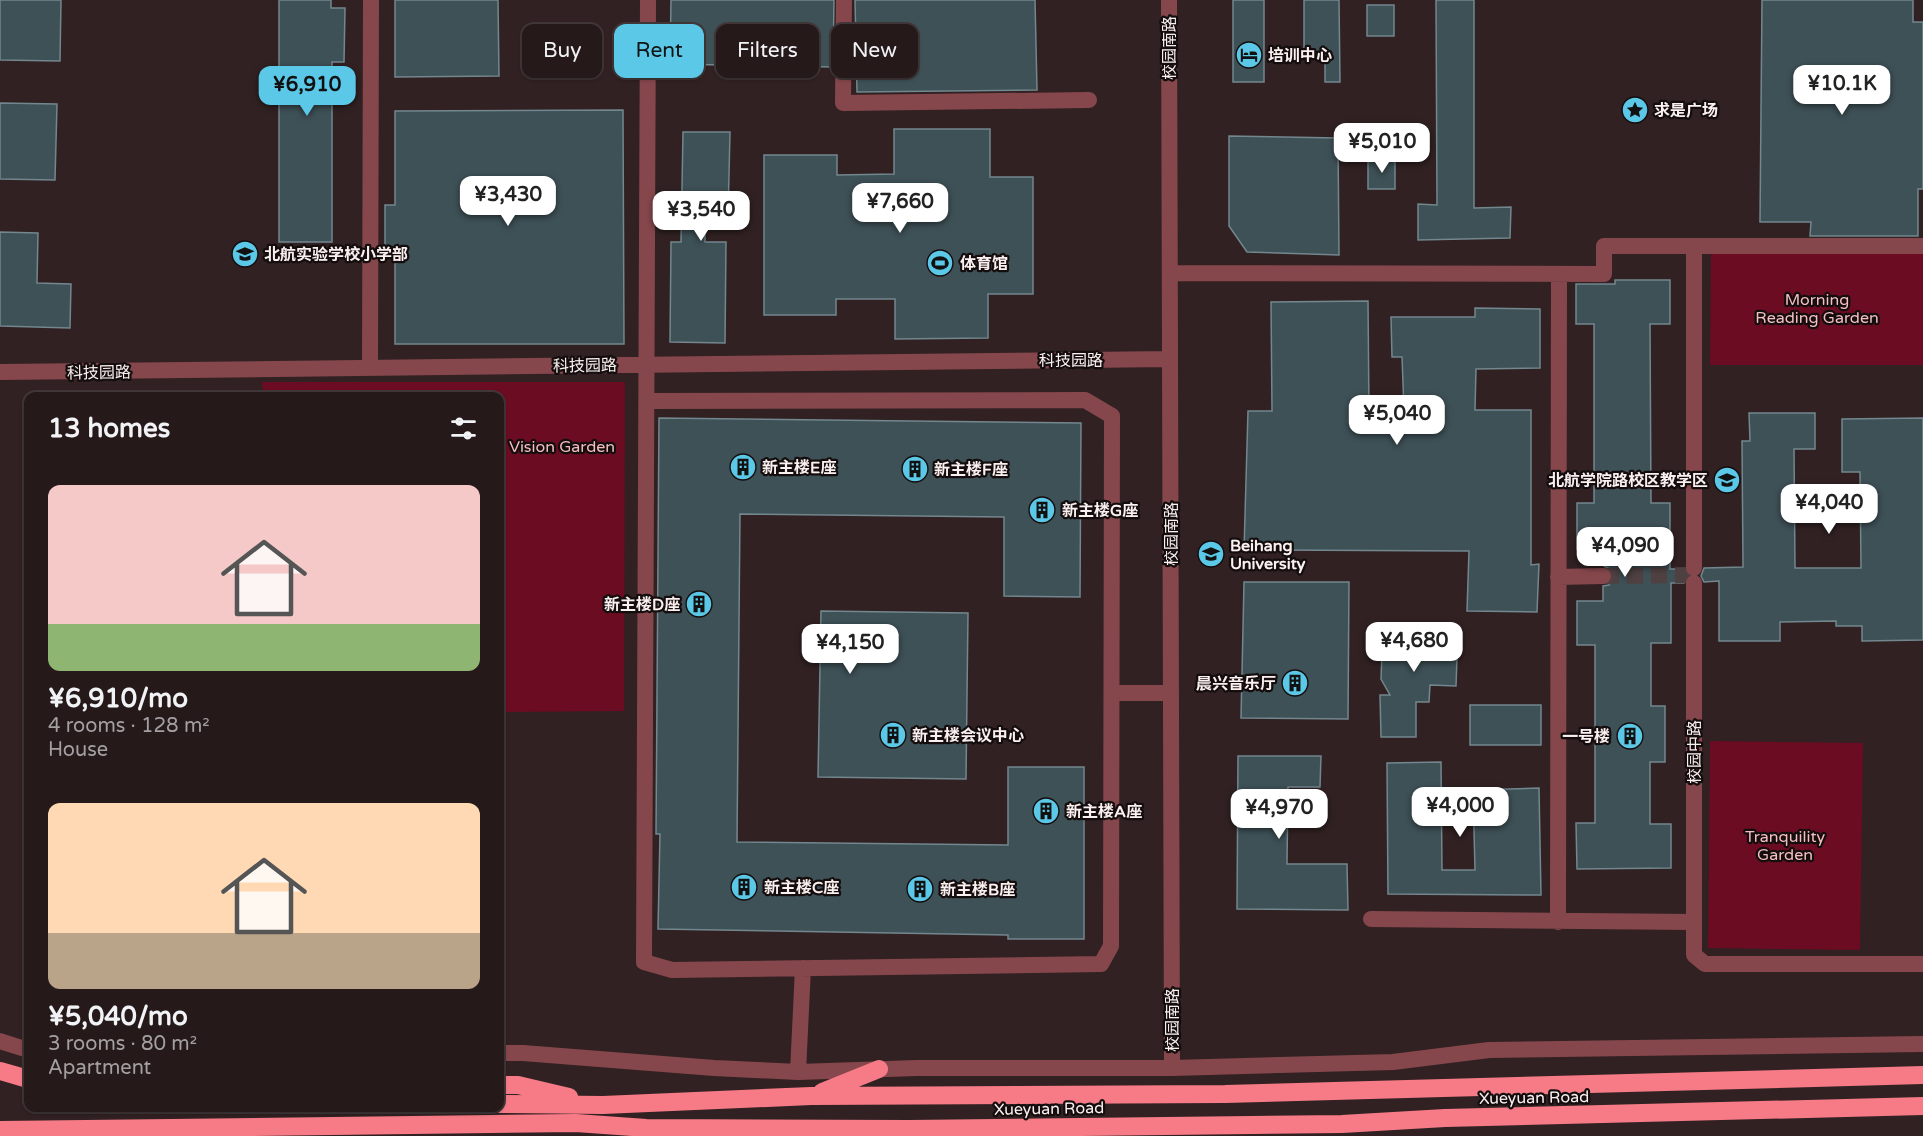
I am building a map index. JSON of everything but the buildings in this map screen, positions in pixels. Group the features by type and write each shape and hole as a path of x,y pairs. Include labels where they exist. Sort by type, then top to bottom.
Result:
{"highway":[{"path":"811,1096 879,1070"},
{"path":"0,1071 24,1078"},
{"name":"Xueyuan Road","path":"504,1104 603,1105 811,1096 1225,1094 1923,1075"},
{"path":"504,1085 518,1085 603,1105"},
{"name":"Xueyuan Road","path":"0,1130 576,1123 646,1128 915,1132 1342,1124 1445,1118 1923,1106"},
{"path":"1309,1136 1342,1124"},
{"path":"594,1136 646,1128"}],"street":[{"path":"370,0 370,367"},
{"path":"647,401 1085,400 1112,416 1111,946 1101,964 672,970 644,962 648,0"},
{"path":"844,0 843,102 1089,100"},
{"name":"校园南路","path":"1169,0 1172,1068"},
{"path":"1170,273 1604,274 1605,246 1923,246"},
{"name":"校园中路","path":"1694,246 1694,955 1706,964 1923,964"},
{"path":"1558,922 1559,274"},
{"name":"科技园路","path":"0,372 1170,359"},
{"path":"1558,577 1604,576"},
{"path":"1112,693 1171,693"},
{"path":"1371,919 1694,922"},
{"path":"798,1072 803,968"},
{"path":"0,1041 24,1049"},
{"path":"504,1053 798,1072 1172,1068 1392,1062 1488,1050 1923,1044"}],"green space":[{"name":"Morning Reading Garden","path":"1711,251 1923,251 1923,365 1710,365"},
{"name":"Vision Garden","path":"262,382 625,382 624,711 504,712 504,392 263,392"},
{"name":"Tranquility Garden","path":"1710,741 1863,743 1860,950 1708,948"}],"tunnel":[{"path":"1603,576 1694,575"}],"place":[{"name":"培训中心","path":"1249,55"},
{"name":"求是广场","path":"1635,110"},
{"name":"北航实验学校小学部","path":"245,254"},
{"name":"体育馆","path":"940,263"},
{"name":"新主楼E座","path":"743,467"},
{"name":"新主楼F座","path":"915,469"},
{"name":"北航学院路校区教学区","path":"1727,480"},
{"name":"新主楼G座","path":"1042,510"},
{"name":"Beihang University","path":"1211,554"},
{"name":"新主楼D座","path":"699,604"},
{"name":"晨兴音乐厅","path":"1295,683"},
{"name":"新主楼会议中心","path":"893,735"},
{"name":"一号楼","path":"1630,736"},
{"name":"新主楼A座","path":"1046,811"},
{"name":"新主楼C座","path":"744,887"},
{"name":"新主楼B座","path":"920,889"}]}
